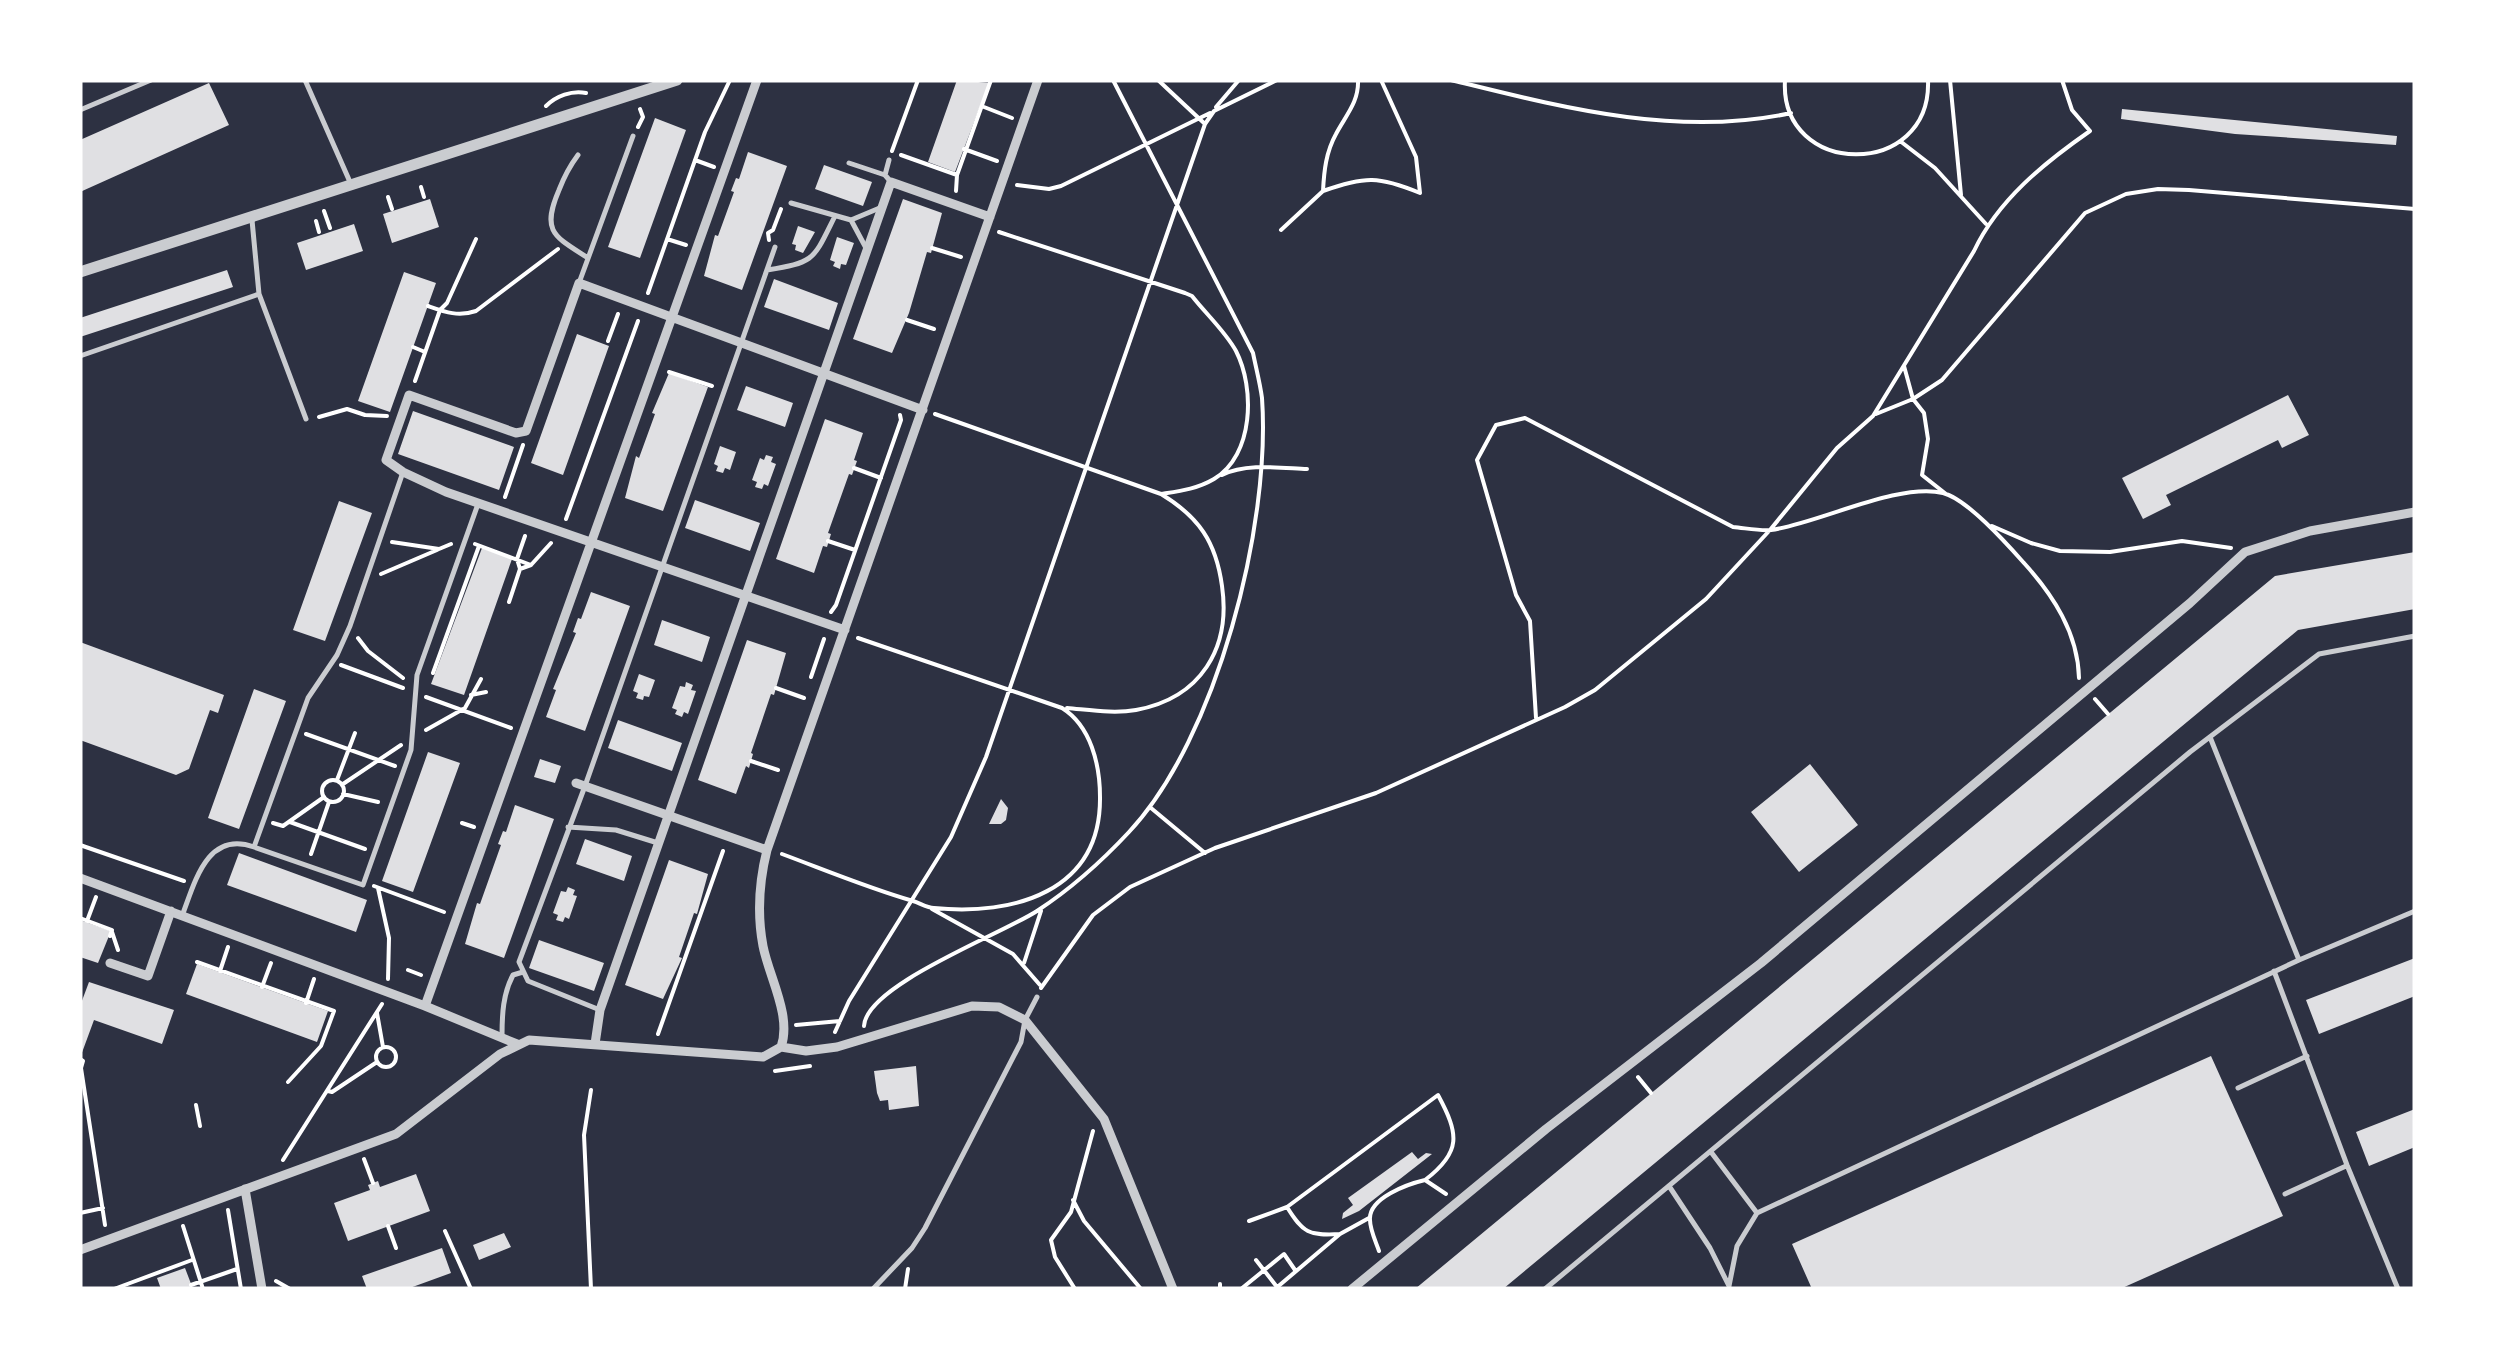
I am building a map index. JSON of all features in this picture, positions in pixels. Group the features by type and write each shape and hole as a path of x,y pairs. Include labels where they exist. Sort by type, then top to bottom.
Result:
{"street":[{"path":"80,272 677,80"},
{"path":"425,1006 757,80"},
{"path":"781,1048 784,1021 760,919 767,850 1038,80"},
{"path":"595,1044 600,1010 882,207 888,178 990,217"},
{"path":"845,630 478,504 403,472 386,460 410,395 516,434 526,430 579,283 923,410"},
{"path":"1352,1289 1628,1065 1761,963 2190,603 2245,552 2310,531 2415,512"},
{"path":"581,785 767,850"},
{"path":"80,878 517,1044"},
{"path":"114,959 148,976 171,912"},
{"path":"80,1250 396,1134 517,1044 542,1040 763,1057 781,1048 806,1051 837,1047 972,1006 999,1007 1025,1020 1104,1119 1173,1289"},
{"path":"245,1190 262,1289"}],"lane":[{"path":"80,110 152,80"},
{"path":"305,80 351,185"},
{"path":"579,283 633,136"},
{"path":"578,156 568,169 548,215 553,231 588,258"},
{"path":"849,163 888,178 889,160"},
{"path":"791,204 851,220 882,207"},
{"path":"252,216 259,294 306,419"},
{"path":"767,270 800,266 816,255 835,216"},
{"path":"851,220 867,249"},
{"path":"600,1010 528,981 519,962 775,247"},
{"path":"80,356 259,294"},
{"path":"254,847 308,698 337,655 350,626 403,472"},
{"path":"182,916 201,863 227,843 241,842 363,885 411,750 416,675 478,504"},
{"path":"1545,1289 2210,737 2319,654 2415,636"},
{"path":"2210,737 2299,960"},
{"path":"568,827 616,830 658,843"},
{"path":"1729,1288 1736,1246 1757,1213 2299,960 2415,911"},
{"path":"502,1036 508,984 513,975 523,972"},
{"path":"2274,972 2398,1289"},
{"path":"872,1289 912,1248 925,1228 1021,1042 1025,1020 1037,997"},
{"path":"2238,1088 2307,1056"},
{"path":"1711,1152 1757,1213"},
{"path":"2285,1194 2347,1165"},
{"path":"1669,1186 1710,1248 1729,1288"}],"path":[{"path":"520,569 531,565 562,533 705,132 730,80"},
{"path":"918,80 892,152 957,174"},
{"path":"954,187 991,80"},
{"path":"932,909 1005,906 1068,882 1115,846 1150,807 1201,714 1252,535 1261,468 1262,397 1253,353 1113,80"},
{"path":"1158,80 1205,124"},
{"path":"837,1047 834,1033 840,1021 951,837 986,757 1205,124 1239,80"},
{"path":"1002,181 1030,188 1061,186 1277,80"},
{"path":"1323,191 1325,161 1352,110 1358,80"},
{"path":"1280,230 1323,191 1356,180 1384,178 1420,193 1416,158 1381,80"},
{"path":"1450,80 1594,112 1652,120 1713,122 1790,112"},
{"path":"1785,80 1790,112 1801,130 1819,146 1841,154 1865,156 1900,141 1922,116 1931,80"},
{"path":"1950,80 1961,195"},
{"path":"1037,997 1093,915 1130,886 1205,852 1376,793 1595,690 1706,599 1770,530 1836,448 1873,416 1974,251 1986,224 2048,161 2090,131 2072,110 2062,80"},
{"path":"640,106 643,117"},
{"path":"981,106 1012,118"},
{"path":"1900,141 1935,168 1986,224"},
{"path":"965,149 997,161"},
{"path":"421,186 424,196"},
{"path":"1873,416 1913,399 1951,370 2085,212 2126,194 2189,190 2415,209"},
{"path":"388,197 392,209"},
{"path":"323,206 330,228"},
{"path":"316,221 320,232"},
{"path":"997,232 1192,296 1233,346 1250,396 1248,418 1231,461 1218,477"},
{"path":"411,390 440,310 476,239"},
{"path":"428,306 465,315 476,311 566,243"},
{"path":"932,248 961,258"},
{"path":"608,341 622,300"},
{"path":"906,320 934,329"},
{"path":"413,348 425,352"},
{"path":"1903,364 1913,399 1924,413 1928,439 1922,475 1987,524 2038,579 2071,632 2078,660 2077,698"},
{"path":"655,367 724,390"},
{"path":"306,419 348,409 365,415 397,414"},
{"path":"822,608 831,610 836,606 856,550 901,420 900,413 892,409"},
{"path":"845,630 854,637 1062,708 1120,712 1158,703 1183,689 1206,670 1224,641 1226,608 1219,564 1207,536 1187,510 1161,494 923,410"},
{"path":"1536,718 1530,621 1516,595 1477,460 1496,425 1525,418 1733,527 1770,530 1856,505 1924,492 1946,494"},
{"path":"500,511 528,436"},
{"path":"854,468 881,478"},
{"path":"1161,494 1194,489 1231,471 1307,468"},
{"path":"510,602 520,569 517,560 530,522"},
{"path":"1987,524 2030,544 2060,552 2110,552 2182,542 2245,552"},
{"path":"379,540 440,549"},
{"path":"365,581 464,541 531,565"},
{"path":"828,541 856,550"},
{"path":"430,680 480,546"},
{"path":"350,626 368,651 408,682 415,693"},
{"path":"776,688 804,698 823,634"},
{"path":"417,734 465,708 481,680"},
{"path":"469,696 486,692"},
{"path":"2098,702 2108,714"},
{"path":"864,1026 868,1012 893,989 1043,907 1082,864 1093,844 1100,795 1091,745 1076,718 1062,708"},
{"path":"301,732 404,769"},
{"path":"344,794 340,782 355,733"},
{"path":"307,866 326,800 324,784 340,782 407,741"},
{"path":"751,761 778,770"},
{"path":"264,819 284,826 326,800 336,802 344,794"},
{"path":"344,794 391,807"},
{"path":"1150,807 1205,852"},
{"path":"290,822 374,852"},
{"path":"462,823 480,830"},
{"path":"80,845 194,884"},
{"path":"658,1034 725,847"},
{"path":"767,850 932,909 1024,963 1035,980"},
{"path":"364,882 457,917"},
{"path":"378,888 389,938 388,975"},
{"path":"87,922 96,898"},
{"path":"1024,963 1043,907"},
{"path":"80,918 116,937 114,959"},
{"path":"220,971 228,947"},
{"path":"197,962 334,1011 321,1046 288,1082"},
{"path":"262,986 271,963"},
{"path":"408,970 425,976"},
{"path":"306,1002 314,979"},
{"path":"283,1164 382,1004"},
{"path":"378,1014 384,1047"},
{"path":"796,1025 840,1021"},
{"path":"390,1047 396,1058 388,1066 378,1062 378,1050 390,1047"},
{"path":"80,1059 84,1060 82,1068 106,1228"},
{"path":"328,1090 332,1092 378,1062"},
{"path":"1628,1065 1652,1094"},
{"path":"591,1090 584,1136 591,1289"},
{"path":"1250,1221 1287,1207 1438,1095 1450,1117 1454,1144 1450,1157 1424,1180 1402,1186 1381,1201 1369,1218 1340,1234 1276,1288 1256,1260"},
{"path":"196,1105 200,1126"},
{"path":"1075,1289 1055,1258 1052,1240 1071,1212 1094,1126"},
{"path":"364,1159 373,1183"},
{"path":"1424,1180 1458,1202"},
{"path":"1073,1200 1084,1221 1141,1289"},
{"path":"1287,1207 1304,1231 1340,1234"},
{"path":"80,1213 103,1208"},
{"path":"228,1210 240,1289"},
{"path":"1369,1218 1384,1264"},
{"path":"184,1226 203,1289"},
{"path":"388,1226 396,1248"},
{"path":"445,1231 471,1289"},
{"path":"1241,1289 1284,1254 1296,1271"},
{"path":"114,1289 192,1260"},
{"path":"191,1285 238,1269"}],"building":[{"path":"957,80 989,83 955,172 928,162"},
{"path":"209,83 229,125 80,192 80,140"},
{"path":"2122,109 2397,136 2396,145 2235,134 2121,119"},
{"path":"655,118 686,130 640,258 608,247"},
{"path":"748,152 787,166 742,290 704,276 715,235 718,236"},
{"path":"824,165 872,182 863,206 815,189"},
{"path":"430,199 439,227 392,243 383,214"},
{"path":"903,199 942,213 931,253 927,252 892,353 853,339"},
{"path":"354,224 363,251 306,270 297,243"},
{"path":"798,226 815,232 803,253 792,244"},
{"path":"837,237 854,243 846,265 841,264 840,269 830,260"},
{"path":"227,270 233,287 80,337 80,318"},
{"path":"404,272 436,283 390,412 358,401"},
{"path":"774,279 838,303 829,330 764,307"},
{"path":"577,334 609,346 563,475 531,463"},
{"path":"669,373 708,387 663,511 625,498 636,456 639,458"},
{"path":"746,386 793,403 785,427 737,410"},
{"path":"2288,395 2309,435 2282,448 2278,440 2166,495 2171,505 2143,519 2122,478"},
{"path":"413,411 514,447 499,490 398,454"},
{"path":"825,419 863,433 854,460 857,461 828,533 831,534 827,547 823,546 814,573 776,559"},
{"path":"720,446 736,452 730,470 725,468 723,473 716,471 718,466 714,464"},
{"path":"766,455 773,457 771,462 776,464 768,486 764,484 762,489 755,487 757,482 752,480 760,458 764,460"},
{"path":"695,500 760,523 750,551 685,528"},
{"path":"339,501 372,513 325,641 293,630"},
{"path":"482,548 512,559 464,695 431,684"},
{"path":"2415,552 2415,609 2298,630 1503,1289 1415,1289 2275,576"},
{"path":"591,592 630,606 585,731 546,717 578,618 581,619"},
{"path":"662,620 710,637 702,662 654,645"},
{"path":"747,640 786,653 749,768 746,766 736,794 698,780"},
{"path":"80,642 224,695 218,713 210,710 189,769 176,775 80,740"},
{"path":"639,674 655,680 649,697 644,696 643,700 636,698 638,693 633,691"},
{"path":"686,682 696,691 688,714 684,712 682,717 672,708 680,686 685,687"},
{"path":"254,689 286,701 239,829 208,818"},
{"path":"618,720 682,743 672,771 608,748"},
{"path":"428,752 460,763 413,892 382,881"},
{"path":"540,759 561,766 555,783 534,777"},
{"path":"1810,764 1858,825 1799,872 1751,812"},
{"path":"1001,799 1008,808 1006,820 989,824"},
{"path":"515,805 554,819 504,958 465,944"},
{"path":"585,839 632,856 624,881 576,864"},
{"path":"239,853 367,900 356,932 227,885"},
{"path":"669,860 708,874 679,957 682,958 663,999 625,985"},
{"path":"568,887 577,896 569,919 565,917 563,922 556,920 558,915 553,913 561,891 566,892"},
{"path":"80,920 111,931 98,963 80,957"},
{"path":"539,940 604,963 594,991 529,968"},
{"path":"2415,958 2415,996 2319,1034 2306,1000"},
{"path":"197,964 328,1011 317,1042 186,994"},
{"path":"89,982 174,1010 162,1044 94,1020 80,1058 80,1006"},
{"path":"2211,1056 2283,1216 2120,1289 1812,1289 1792,1244"},
{"path":"916,1066 919,1106 889,1110 888,1100 880,1101 874,1071"},
{"path":"2415,1109 2415,1147 2369,1166 2356,1132"},
{"path":"1412,1152 1418,1159 1432,1154 1359,1211 1342,1219 1353,1205 1348,1198"},
{"path":"416,1174 430,1211 348,1241 334,1203 370,1190 368,1185 378,1181 380,1187"},
{"path":"504,1233 511,1247 479,1260 473,1245"},
{"path":"442,1248 451,1273 407,1289 367,1289 362,1276"},
{"path":"185,1268 193,1289 161,1289 157,1278"}]}
